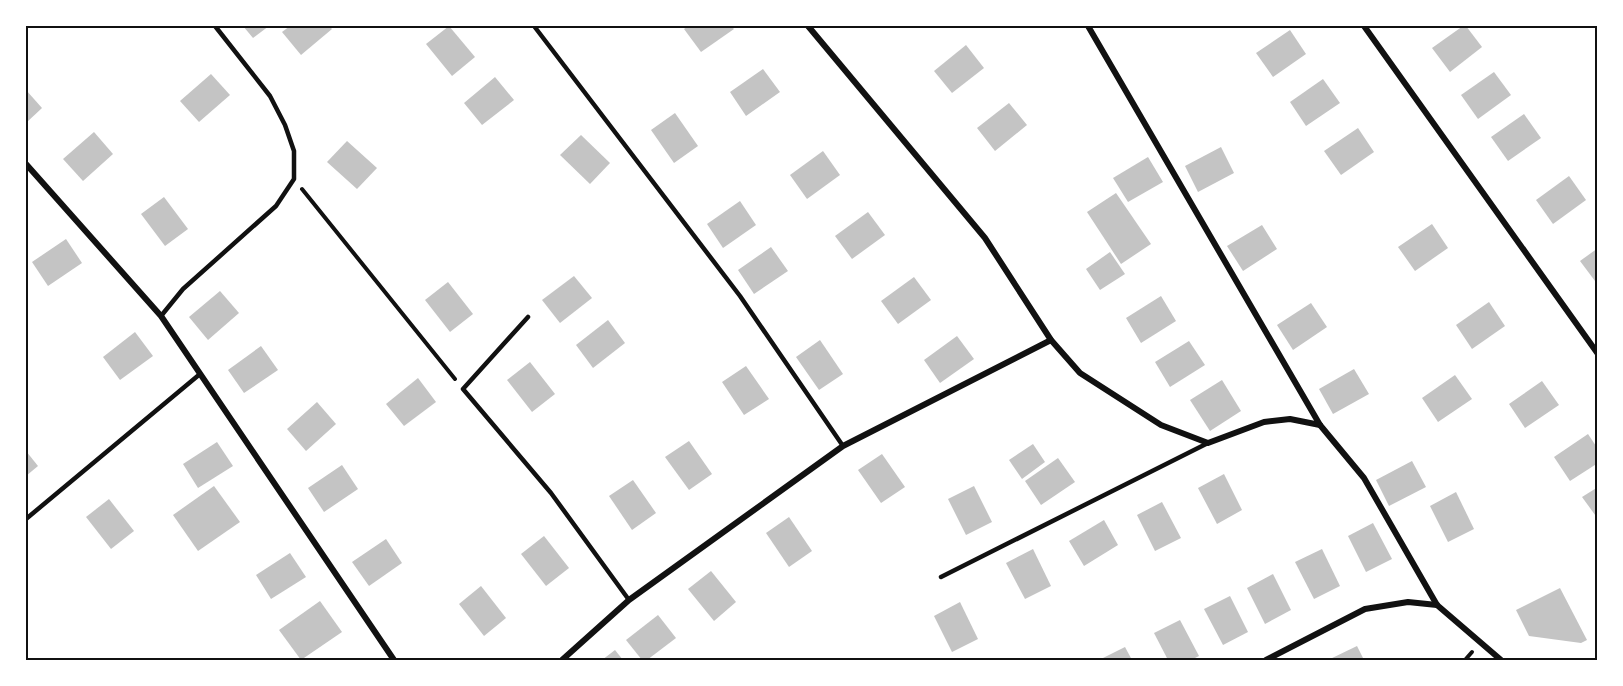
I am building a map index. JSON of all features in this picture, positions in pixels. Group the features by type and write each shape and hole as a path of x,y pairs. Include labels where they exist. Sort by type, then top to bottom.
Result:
{"street":[{"path":"808,26 985,238 1051,340 1080,372 1161,426 1208,443 1264,423 1290,419 1320,425"},
{"path":"1088,26 1320,425 1364,478 1437,605 1501,660"},
{"path":"1364,26 1598,354"},
{"path":"26,164 161,316 394,660"},
{"path":"562,660 629,600 843,446 1051,340"},
{"path":"1266,660 1365,609 1408,602 1437,605"}],"lane":[{"path":"161,316 183,289 276,206 294,179 294,151 285,125 270,96 215,26"},
{"path":"534,26 740,296 843,446"},
{"path":"528,317 463,389 551,493 629,600"},
{"path":"26,519 200,374"},
{"path":"941,577 1208,443"}],"path":[{"path":"294,179 463,389"}],"building":[{"path":"243,26 269,26 253,38"},
{"path":"290,26 329,26 332,29 301,55 282,32"},
{"path":"449,26 475,57 452,76 426,44"},
{"path":"688,26 731,26 734,29 701,52 684,29"},
{"path":"1466,26 1482,47 1450,72 1432,48"},
{"path":"1290,30 1306,54 1273,77 1256,53"},
{"path":"966,45 984,68 952,93 934,71"},
{"path":"763,69 780,92 746,116 730,92"},
{"path":"1494,72 1511,95 1478,119 1461,95"},
{"path":"211,74 230,95 199,122 180,101"},
{"path":"495,77 514,100 482,125 464,103"},
{"path":"1323,79 1340,103 1306,126 1290,102"},
{"path":"26,90 42,108 26,123"},
{"path":"1009,103 1027,125 995,151 977,128"},
{"path":"675,113 698,146 674,163 651,130"},
{"path":"1524,114 1541,138 1508,161 1491,137"},
{"path":"1358,128 1374,152 1341,175 1324,151"},
{"path":"94,132 113,154 83,181 63,159"},
{"path":"581,135 610,163 590,184 560,155"},
{"path":"347,141 377,168 357,189 327,162"},
{"path":"1221,147 1234,173 1198,192 1185,166"},
{"path":"823,151 840,175 807,199 790,175"},
{"path":"1148,157 1163,182 1128,202 1113,178"},
{"path":"1569,176 1586,200 1553,224 1536,200"},
{"path":"1116,193 1151,244 1121,264 1087,212"},
{"path":"164,197 188,229 165,246 141,214"},
{"path":"740,201 756,225 723,248 707,224"},
{"path":"868,212 885,235 852,259 835,236"},
{"path":"1432,224 1448,248 1415,271 1398,247"},
{"path":"1262,225 1277,249 1243,271 1227,246"},
{"path":"66,239 82,263 48,286 32,262"},
{"path":"771,247 788,271 754,294 738,270"},
{"path":"1598,248 1598,285 1580,261"},
{"path":"1110,252 1125,274 1100,290 1086,269"},
{"path":"574,276 592,298 560,323 542,300"},
{"path":"914,277 931,300 898,324 881,301"},
{"path":"448,282 473,314 450,332 425,300"},
{"path":"220,291 239,313 208,340 189,317"},
{"path":"1161,296 1176,321 1141,343 1126,318"},
{"path":"1489,302 1505,326 1472,349 1456,325"},
{"path":"1311,303 1327,327 1293,350 1277,325"},
{"path":"608,320 625,343 593,368 576,345"},
{"path":"135,332 153,356 120,380 103,357"},
{"path":"957,336 974,359 940,383 924,360"},
{"path":"820,340 843,374 819,390 796,357"},
{"path":"1189,341 1205,365 1170,387 1155,362"},
{"path":"261,346 278,370 244,393 228,370"},
{"path":"530,362 555,394 532,412 507,380"},
{"path":"746,366 769,399 744,415 722,382"},
{"path":"1354,369 1369,394 1333,414 1319,389"},
{"path":"1455,375 1472,399 1438,422 1422,398"},
{"path":"418,378 436,402 404,426 386,404"},
{"path":"1222,380 1241,411 1210,431 1190,400"},
{"path":"1542,381 1559,405 1525,428 1509,404"},
{"path":"317,402 336,424 306,451 287,429"},
{"path":"1588,434 1598,449 1598,463 1570,481 1554,457"},
{"path":"689,441 712,474 689,490 665,457"},
{"path":"217,442 233,466 198,488 183,464"},
{"path":"1033,444 1045,462 1022,479 1009,460"},
{"path":"26,451 38,466 26,476"},
{"path":"882,454 905,487 881,503 858,470"},
{"path":"1058,458 1075,482 1041,505 1025,481"},
{"path":"1412,461 1426,487 1389,506 1376,480"},
{"path":"342,465 358,489 324,512 308,488"},
{"path":"1224,474 1242,510 1217,524 1198,488"},
{"path":"633,480 656,513 632,530 609,496"},
{"path":"214,486 240,522 198,551 173,515"},
{"path":"974,486 992,522 966,535 948,499"},
{"path":"1598,487 1598,519 1582,497"},
{"path":"1456,492 1474,529 1448,542 1430,506"},
{"path":"109,499 134,531 111,549 86,517"},
{"path":"1162,502 1181,538 1155,551 1137,515"},
{"path":"789,517 812,551 789,567 766,533"},
{"path":"1104,520 1118,545 1084,566 1069,541"},
{"path":"1373,523 1392,559 1366,572 1348,536"},
{"path":"544,536 569,568 546,586 521,554"},
{"path":"386,539 402,563 369,586 352,562"},
{"path":"1033,549 1051,586 1025,599 1006,563"},
{"path":"1322,549 1340,586 1314,599 1295,562"},
{"path":"290,553 306,577 271,599 256,575"},
{"path":"711,571 736,602 714,621 688,589"},
{"path":"1273,574 1291,610 1265,624 1247,588"},
{"path":"481,586 506,618 484,636 459,604"},
{"path":"1560,588 1587,640 1581,643 1529,636 1516,610"},
{"path":"1230,596 1248,632 1223,645 1204,609"},
{"path":"320,601 342,632 301,660 279,630"},
{"path":"960,602 978,639 952,652 934,616"},
{"path":"658,615 676,638 647,660 642,660 626,640"},
{"path":"1180,620 1199,656 1191,660 1168,660 1154,633"},
{"path":"1357,646 1364,660 1328,660"},
{"path":"1125,647 1132,660 1099,660"},
{"path":"615,650 623,660 602,660"}]}
